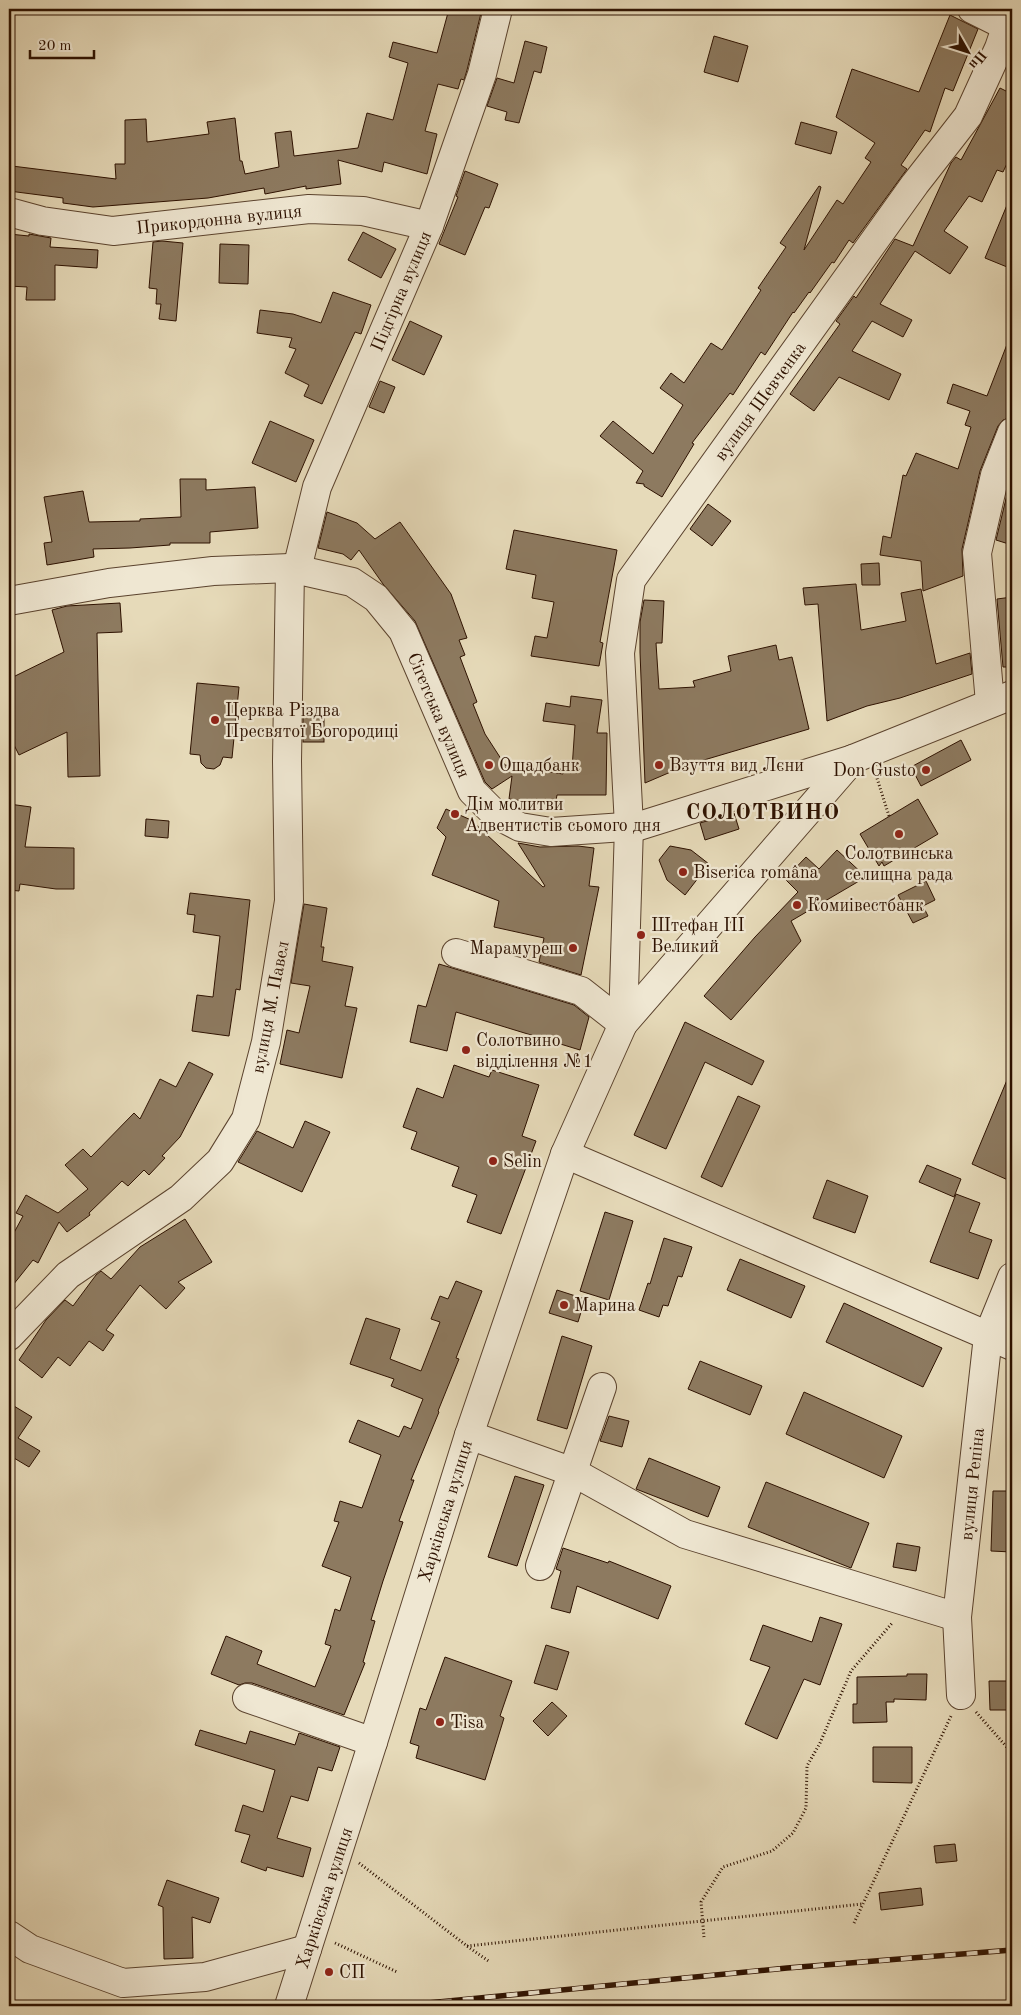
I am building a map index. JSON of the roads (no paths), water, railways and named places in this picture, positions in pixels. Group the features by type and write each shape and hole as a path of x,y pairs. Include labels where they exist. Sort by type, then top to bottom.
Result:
{"street":[{"name":"Підгірна вулиця","path":"294,569 317,487 429,226 482,74 498,9"},
{"path":"972,9 1007,35"},
{"name":"вулиця Шевченка","path":"629,826 620,653 631,580 915,184 968,116 1007,35"},
{"name":"Прикордонна вулиця","path":"9,212 42,221 113,231 309,209 363,211 429,226"},
{"path":"1001,699 977,553 995,475 1012,432"},
{"name":"Сігетська вулиця","path":"9,601 109,583 213,571 294,569 352,582 376,598 403,631 472,792 495,814 520,826 551,832 639,826 864,764 1001,699"},
{"name":"вулиця М. Павел","path":"9,1336 68,1275 181,1198 220,1161 246,1119 266,1042 289,901 287,761 294,569"},
{"name":"Харківська вулиця","path":"289,2006 374,1742 468,1435 565,1154 623,1024 864,764"},
{"name":"Харківська вулиця","path":"623,1024 629,826"},
{"path":"456,953 581,991 623,1024"},
{"path":"565,1154 1000,1341"},
{"name":"вулиця Репіна","path":"961,1695 957,1617 1000,1341 1012,1277"},
{"path":"540,1566 602,1387"},
{"path":"468,1435 573,1472 685,1534 957,1617"},
{"path":"247,1698 374,1742"},
{"path":"9,1935 30,1949 123,1983 205,1978 307,1949"}],"railway":[{"path":"397,2006 787,1968 1012,1950"}],"place":[{"name":"Церква Різдва Пресвятої Богородиці","path":"215,720"},
{"name":"Ощадбанк","path":"489,765"},
{"name":"Взуття вид Лєни","path":"659,765"},
{"name":"Don Gusto","path":"926,770"},
{"name":"Дім молитви Адвентистів сьомого дня","path":"455,814"},
{"name":"Солотвинська селищна рада","path":"899,834"},
{"name":"Biserica româna","path":"683,872"},
{"name":"Комиівестбанк","path":"797,905"},
{"name":"Штефан III Великий","path":"641,935"},
{"name":"Марамуреш","path":"573,948"},
{"name":"Солотвино відділення №1","path":"466,1050"},
{"name":"Selin","path":"493,1161"},
{"name":"Марина","path":"564,1305"},
{"name":"Tisa","path":"440,1722"},
{"name":"СП","path":"329,1972"}],"district":[{"name":"СОЛОТВИНО","path":"763,811"}]}
